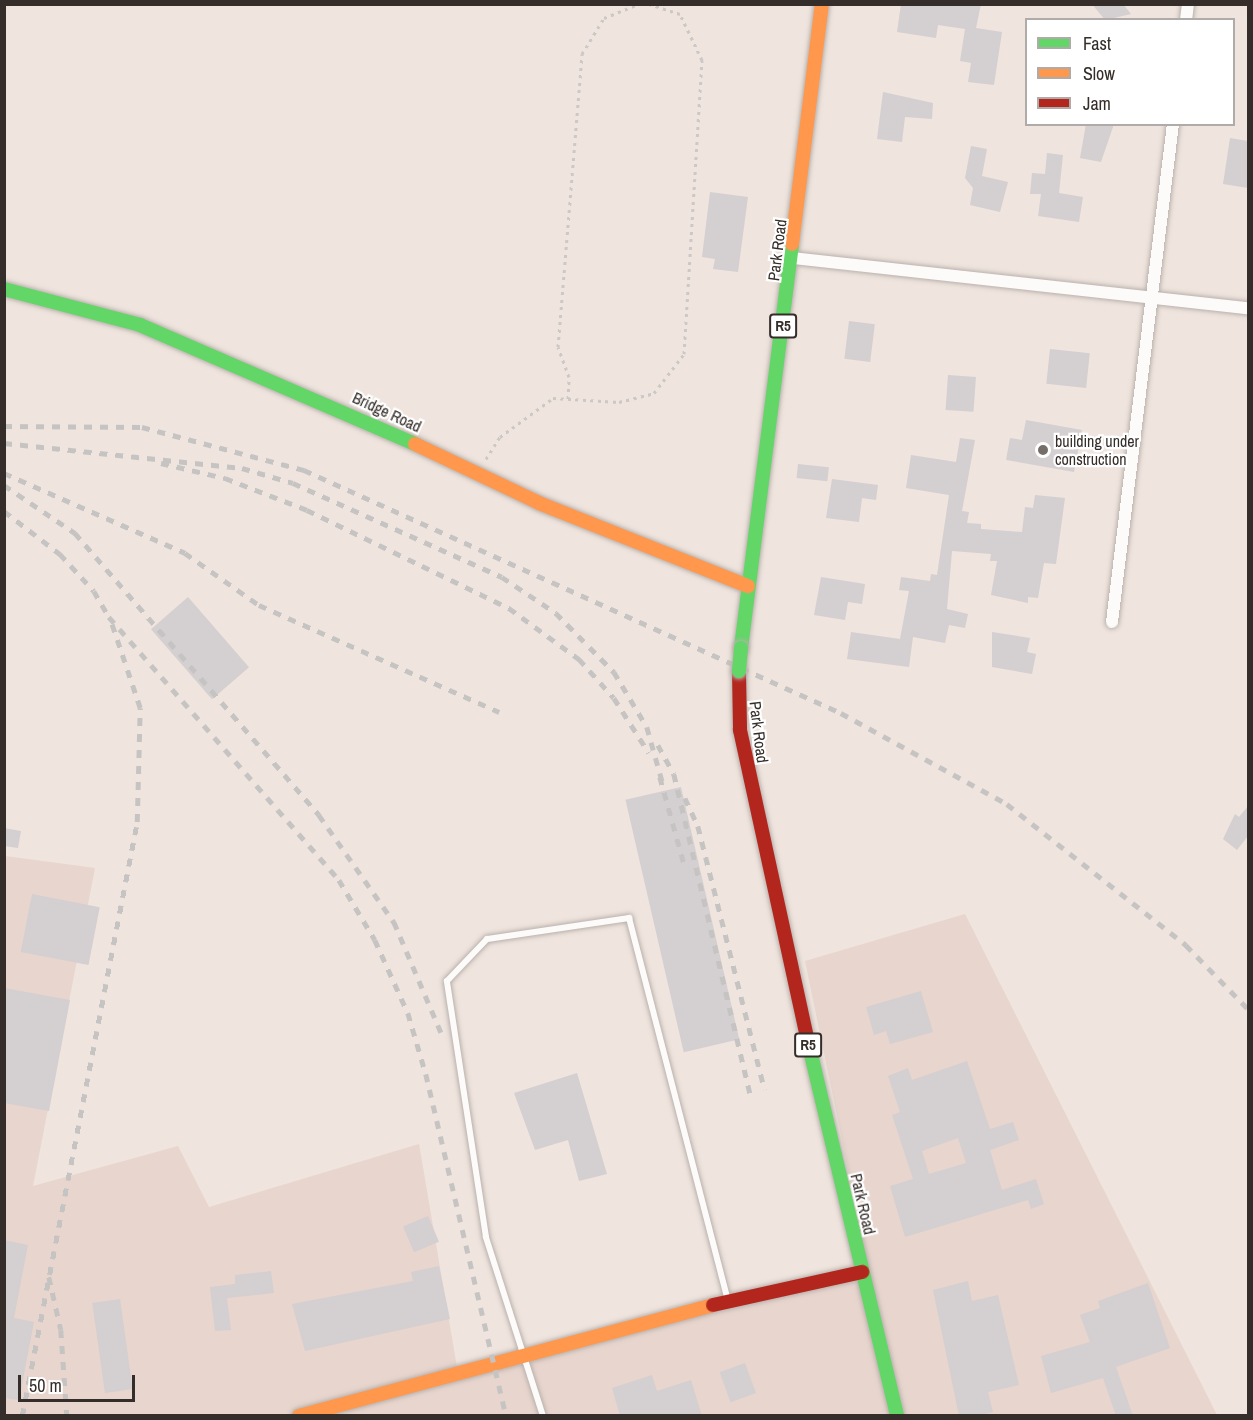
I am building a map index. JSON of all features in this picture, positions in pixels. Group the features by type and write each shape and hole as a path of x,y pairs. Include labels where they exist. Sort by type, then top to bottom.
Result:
{"main road":[{"name":"Park Road","path":"822,4 792,258 748,586 736,708 744,756 897,1416"},
{"name":"Bridge Road","path":"4,289 140,325 351,412 476,473 748,586"},
{"path":"299,1416 331,1411 728,1301 862,1272"}],"street":[{"path":"1112,622 1150,294 1173,126"},
{"path":"792,258 1150,294 1248,308"}],"lane":[{"path":"543,1416 527,1355 486,1238 447,981 487,939 629,918 728,1301"}],"path":[{"path":"568,399 569,377 558,347 582,54 604,18 638,4"},
{"path":"476,473 500,437 553,398 619,402 654,393 684,354 702,60 680,14 649,4"}],"shaded area":[{"path":"5,856 95,868 33,1186 178,1146 209,1207 419,1144 457,1367 868,1266 805,961 965,914 1217,1415 5,1416"}],"building":[{"path":"901,4 981,4 976,28 1002,32 994,85 968,82 971,63 960,61 965,29 938,25 936,38 897,32"},
{"path":"1092,4 1123,4 1131,14 1114,18 1103,18"},
{"path":"883,92 933,103 932,119 905,117 902,142 877,139"},
{"path":"1086,126 1113,126 1101,162 1080,158"},
{"path":"1230,138 1248,141 1248,188 1223,184"},
{"path":"971,146 987,149 982,176 1008,182 1000,212 970,205 973,188 965,178"},
{"path":"1047,153 1063,155 1059,193 1083,197 1079,222 1038,216 1041,194 1030,194 1032,173 1045,174"},
{"path":"710,192 748,197 738,272 713,269 715,259 702,257"},
{"path":"849,321 875,324 870,362 844,359"},
{"path":"1050,349 1090,353 1086,388 1046,384"},
{"path":"948,375 976,377 973,412 946,410"},
{"name":"building under construction","path":"1026,420 1082,430 1074,472 1006,460 1010,438 1022,440"},
{"path":"960,438 975,440 962,511 969,512 967,523 981,524 981,529 1022,532 1025,507 1033,508 1035,495 1065,498 1056,564 1044,563 1038,598 1028,597 1028,603 991,595 997,561 990,561 991,554 952,551 947,609 968,614 965,628 949,625 945,643 913,637 909,667 847,659 851,632 900,639 909,591 899,590 901,577 930,581 931,574 937,575 949,495 906,488 911,455 956,462"},
{"path":"798,464 829,467 827,481 797,478"},
{"path":"832,479 878,485 876,500 862,498 859,522 826,518"},
{"path":"821,577 865,584 862,604 848,602 845,620 814,615"},
{"path":"188,597 249,667 212,699 151,629"},
{"path":"992,632 1030,638 1027,652 1036,654 1032,674 992,667"},
{"path":"681,787 739,1039 684,1052 625,800"},
{"path":"1248,806 1248,836 1237,850 1223,839 1235,814 1239,817"},
{"path":"4,828 21,831 18,848 4,846"},
{"path":"32,894 100,907 88,965 21,952"},
{"path":"4,988 70,1000 49,1111 4,1103"},
{"path":"921,991 933,1032 890,1044 886,1031 874,1035 866,1007"},
{"path":"967,1061 990,1129 1013,1122 1019,1140 990,1150 1002,1190 1036,1179 1044,1204 1031,1209 1028,1200 905,1237 890,1186 913,1179 892,1115 900,1112 888,1076 908,1068 912,1080","holes":["958,1138 966,1163 929,1174 922,1151"]},
{"path":"577,1073 607,1174 579,1181 568,1140 535,1150 514,1093"},
{"path":"428,1216 439,1242 414,1252 403,1227"},
{"path":"4,1240 28,1245 14,1318 34,1322 19,1400 4,1398"},
{"path":"439,1266 450,1319 305,1351 292,1304 413,1281 411,1272"},
{"path":"271,1271 274,1293 227,1298 231,1330 215,1331 210,1287 235,1284 235,1275"},
{"path":"968,1281 972,1301 998,1295 1019,1385 988,1392 993,1412 977,1416 959,1416 933,1290"},
{"path":"1148,1283 1170,1348 1116,1367 1133,1416 1116,1416 1103,1378 1051,1393 1041,1356 1090,1342 1080,1315 1100,1308 1098,1301"},
{"path":"120,1299 133,1389 105,1393 92,1303"},
{"path":"745,1363 756,1393 731,1402 720,1372"},
{"path":"652,1375 657,1391 691,1380 702,1416 620,1416 612,1388"}],"railway":[{"path":"4,426 142,427 304,470 841,713 1007,804 1186,945 1248,1009"},
{"path":"4,443 242,468 293,483 502,577 556,613 614,672 647,727 663,784"},
{"path":"161,463 225,478 307,510 509,608 579,659 614,698 649,753"},
{"path":"4,473 185,553 259,605 499,712"},
{"path":"4,485 75,533 319,815 394,922 441,1032"},
{"path":"4,511 60,554 94,591 109,617 339,880 375,940 408,1013 426,1074 506,1416"},
{"path":"22,1416 137,822 140,708 111,622"},
{"path":"658,745 674,774 750,1093"},
{"path":"660,777 685,867"},
{"path":"685,798 698,826 765,1090"},
{"path":"49,1277 61,1330 67,1416"}],"traffic: fast":[{"path":"741,648 792,244"},
{"path":"4,289 140,325 415,444"},
{"path":"739,671 741,648"},
{"path":"809,1046 897,1416"}],"traffic: slow":[{"path":"792,244 822,4"},
{"path":"415,444 539,503 748,586"},
{"path":"299,1416 713,1305"}],"traffic: jam":[{"path":"739,671 740,730 809,1046"},
{"path":"713,1305 862,1272"}],"place":[{"name":"building under construction","path":"1043,450"}]}
